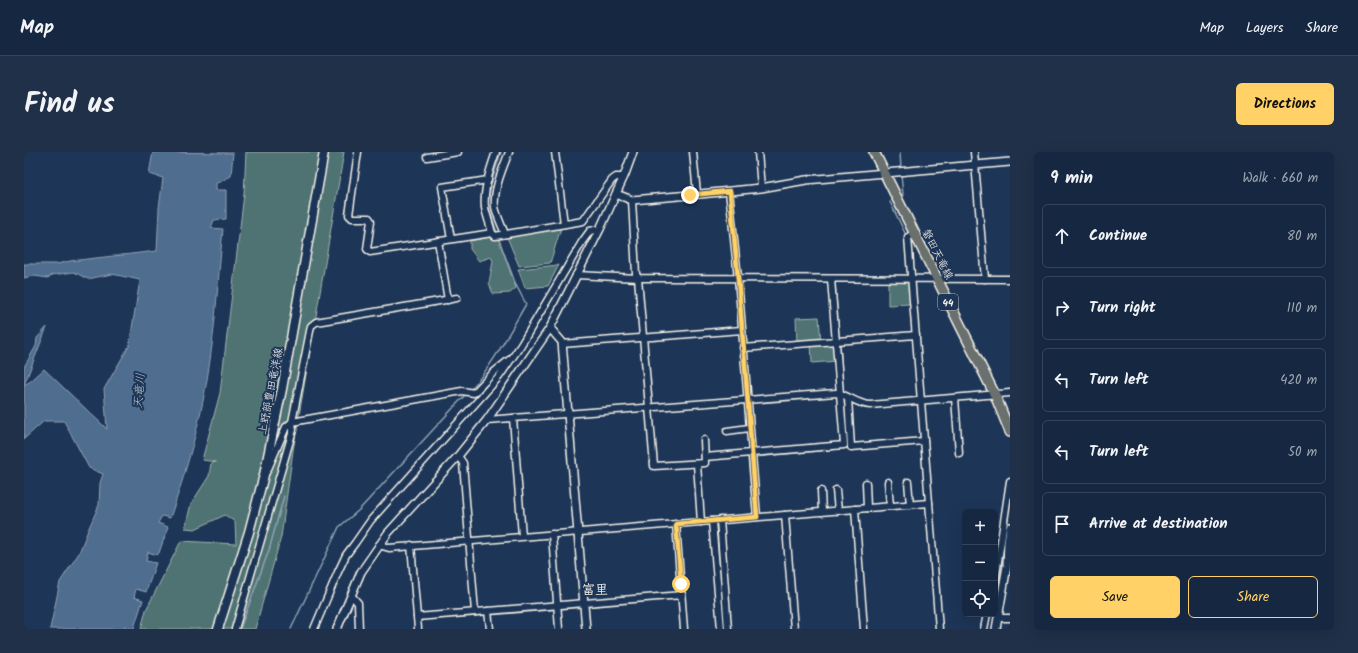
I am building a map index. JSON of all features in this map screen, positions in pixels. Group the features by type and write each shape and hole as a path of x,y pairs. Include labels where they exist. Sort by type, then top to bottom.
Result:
{"main road":[{"name":"上野部豊田竜洋線","path":"218,629 249,532 264,475 282,389 324,152"},
{"name":"磐田天竜線","path":"874,152 995,395 1010,432"}],"street":[{"path":"358,152 349,215 352,218 369,218 371,221 367,249 370,252 492,233 495,236 583,221 612,180 616,177 624,177"},
{"path":"427,157 458,152"},
{"path":"492,233 485,207 488,180 496,152"},
{"path":"505,234 495,208 501,172 509,152"},
{"path":"555,152 564,224"},
{"path":"337,629 361,572 379,545 458,456 487,420 550,328 600,229 624,177 633,152"},
{"path":"693,152 698,194"},
{"path":"758,152 761,188"},
{"path":"974,152 985,280"},
{"path":"616,194 632,200 761,188 806,180 1010,162"},
{"path":"451,239 442,187 488,180"},
{"path":"730,191 757,517"},
{"path":"632,200 636,274 638,278 654,466 705,463 704,440"},
{"path":"314,629 346,556 371,520 475,406 499,377 513,358 582,242 590,231 600,229"},
{"path":"914,234 908,237 939,629"},
{"path":"438,241 448,300"},
{"path":"576,276 638,278 1010,279"},
{"path":"704,457 844,445 831,279"},
{"path":"235,629 293,430 292,422 311,326 316,322 457,298"},
{"path":"550,328 562,342 586,629"},
{"path":"562,344 643,339 742,330"},
{"path":"743,348 916,335"},
{"path":"264,475 269,468 286,427 292,422 462,391 474,393 494,372 513,358"},
{"path":"487,420 840,393 848,398 870,405 1010,393"},
{"path":"848,398 851,447 924,441"},
{"path":"955,398 959,453"},
{"path":"513,418 522,536"},
{"path":"727,431 749,428"},
{"path":"458,456 463,464 475,612"},
{"path":"697,464 701,522"},
{"path":"998,561 1010,481"},
{"path":"888,482 890,506"},
{"path":"908,482 910,505"},
{"path":"866,483 867,508"},
{"path":"836,490 838,511"},
{"path":"821,491 822,512"},
{"path":"379,545 389,548 470,540 930,503"},
{"path":"855,509 864,629"},
{"path":"785,515 794,629"},
{"path":"720,520 728,629"},
{"path":"712,521 721,629"},
{"path":"676,524 684,629"},
{"path":"996,629 1007,566 1010,527"},
{"path":"552,534 559,629"},
{"path":"411,545 418,629"},
{"path":"351,595 358,603 360,629"},
{"path":"417,617 682,595"},
{"path":"488,611 490,629"},
{"path":"984,629 986,617"},
{"path":"998,618 1010,618"}],"green space":[{"path":"246,152 344,152 293,451 281,537 255,629 141,629 146,610 181,541 236,544 235,522 225,515 195,529 185,528 191,504 209,476 211,463 216,462 202,460 220,393 244,194"},
{"path":"561,228 550,263 519,266 507,237"},
{"path":"490,237 499,240 516,288 510,293 493,294 489,283 493,261 491,257 479,261 470,249 470,241"},
{"path":"559,265 548,286 525,288 518,269"},
{"path":"888,280 910,280 911,304 888,305"},
{"path":"819,317 821,342 836,341 838,361 812,363 811,343 797,344 796,318"}],"water":[{"name":"天竜川","path":"153,152 233,153 231,176 216,183 216,190 226,190 226,219 214,220 211,228 223,229 213,337 203,401 180,489 170,518 162,516 158,523 168,527 159,553 157,555 148,552 146,561 156,563 146,592 136,589 134,597 143,600 134,628 132,629 124,626 122,629 50,629 60,582 79,553 99,505 100,483 103,474 89,468 64,421 44,421 24,439 24,385 31,381 44,369 107,429 104,389 129,346 140,280 112,274 88,279 74,272 52,275 48,278 34,276 24,278 24,264 57,264 70,261 157,251 159,208 163,178 149,174"},
{"path":"47,327 24,385 24,367 36,346 37,338"}],"waterway":[{"path":"497,233 488,204 491,183 501,152"},
{"path":"900,152 901,170"},
{"path":"901,174 903,195"},
{"path":"890,202 905,233 905,239"},
{"path":"470,390 486,370 526,304 516,285 498,237"},
{"path":"871,276 907,276 908,274"},
{"path":"835,281 839,339"},
{"path":"840,343 843,393"},
{"path":"291,629 339,527 359,510 466,394"},
{"path":"844,397 846,419"},
{"path":"754,457 849,448"},
{"path":"750,457 748,458 753,512 751,515"},
{"path":"240,629 269,550 284,496"},
{"path":"716,524 725,629"},
{"path":"997,581 999,571"}],"district":[{"name":"富里","path":"595,589"}],"route":[{"path":"681,584 676,524 757,517 730,191 690,195"}]}
